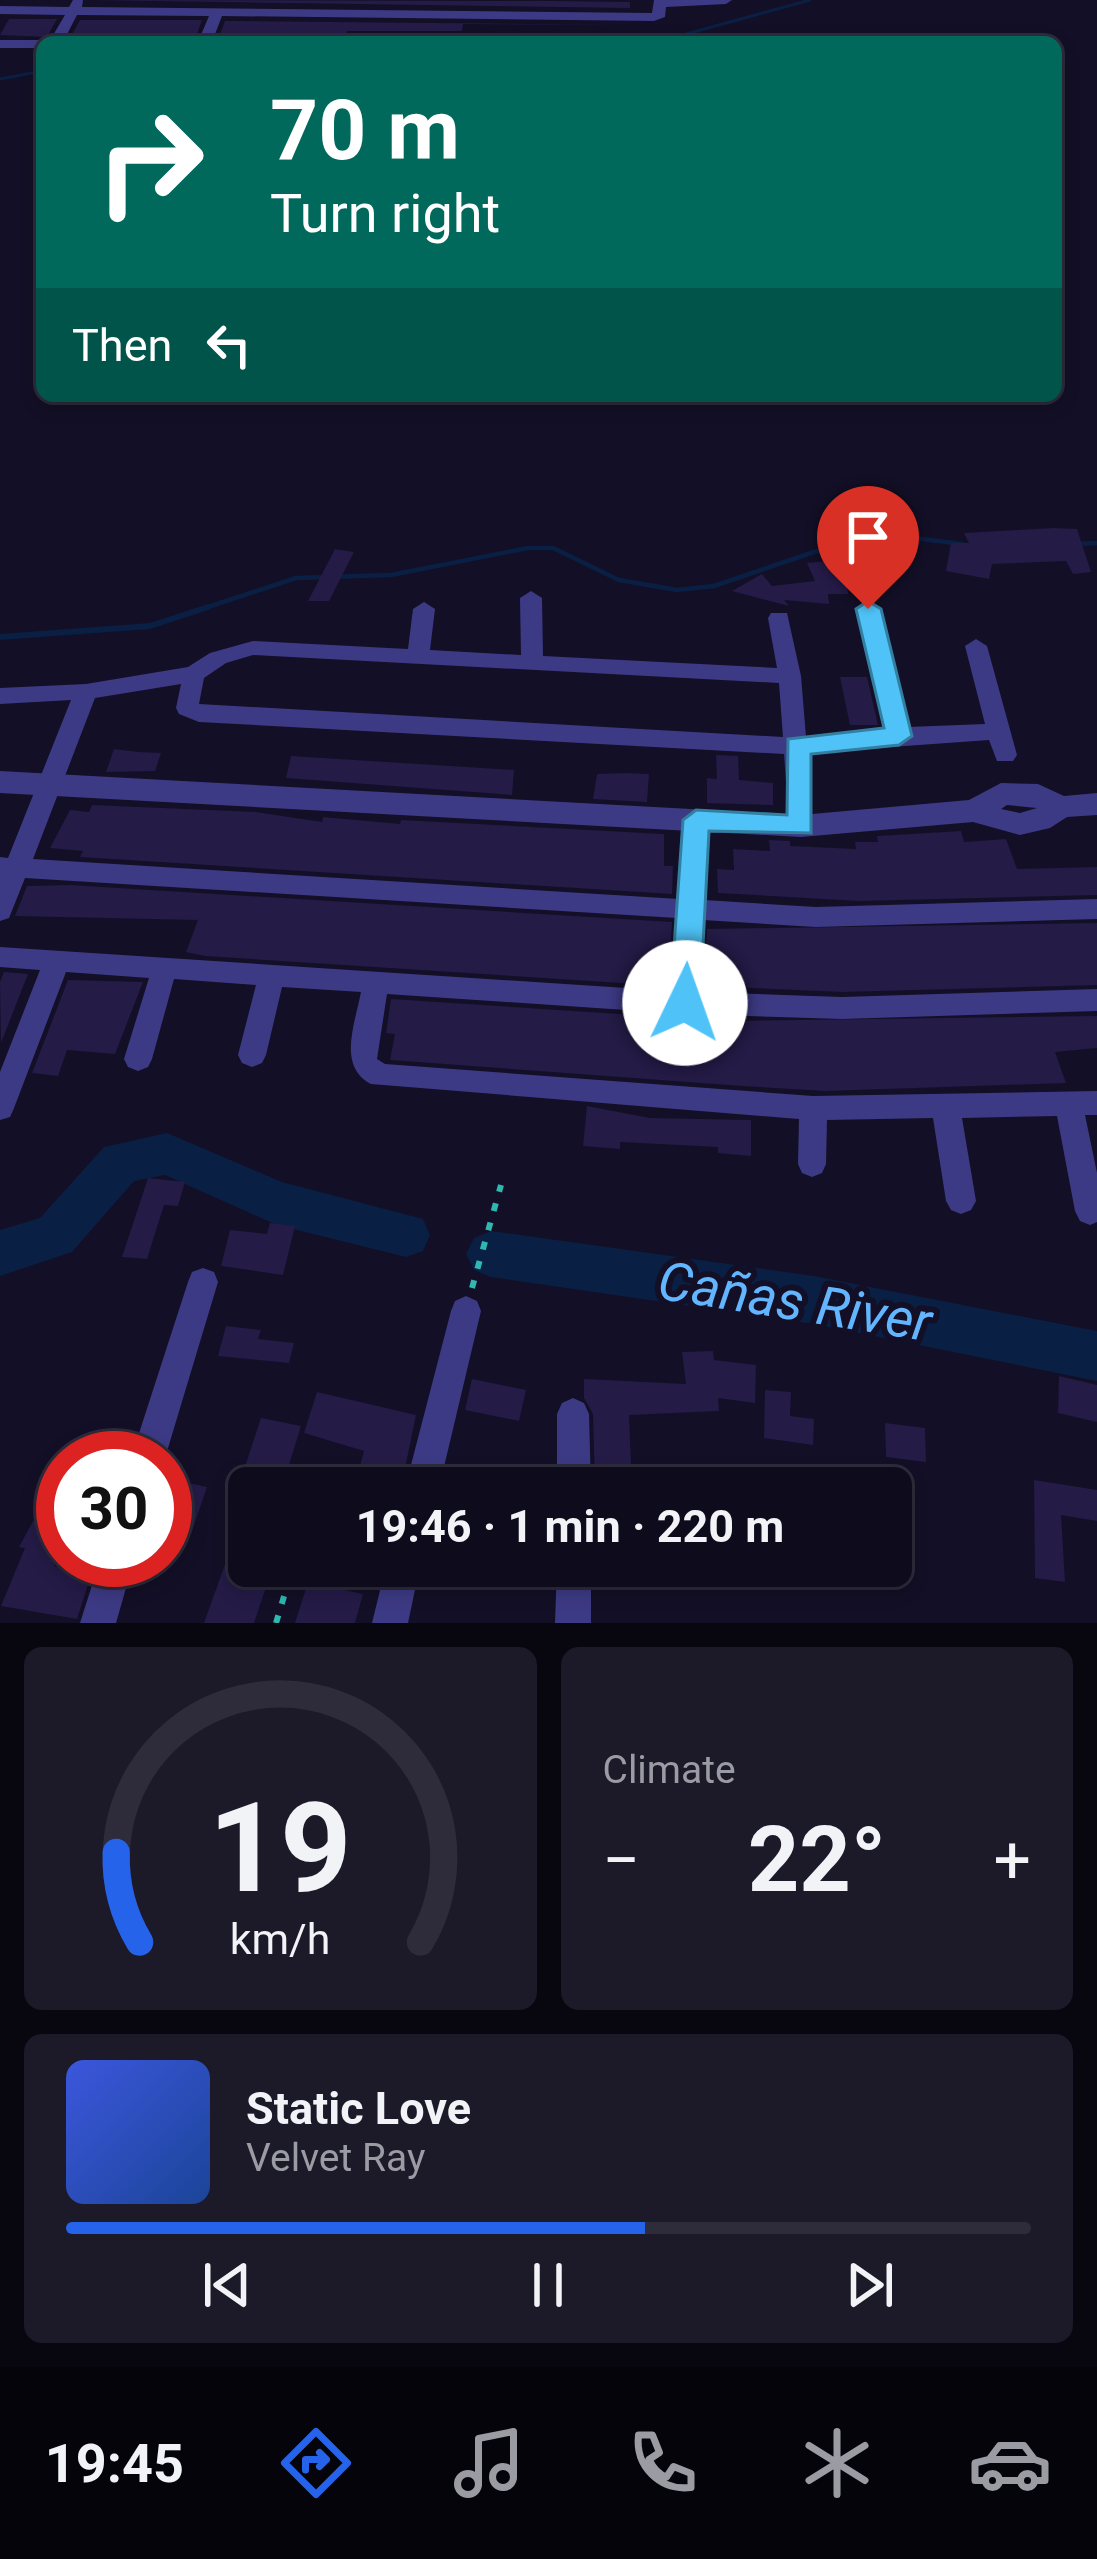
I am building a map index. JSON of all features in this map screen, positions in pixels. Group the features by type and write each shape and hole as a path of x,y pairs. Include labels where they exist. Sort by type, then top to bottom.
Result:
{"street":[{"path":"0,10 76,6 217,13 366,7 654,17 660,14 660,2 726,0"},
{"path":"59,36 76,6"},
{"path":"360,31 366,7"},
{"path":"208,36 217,13"},
{"path":"0,27 208,36 360,31 562,33 567,17"},
{"path":"0,44 36,44"},
{"path":"531,598 532,662"},
{"path":"418,656 424,609"},
{"path":"868,609 899,736"},
{"path":"779,618 790,676 801,826"},
{"path":"194,674 187,708 199,714 797,746 899,736 1002,743 976,646"},
{"path":"0,696 86,692 194,674 218,658 253,648 790,676"},
{"path":"0,910 7,867 86,692"},
{"path":"0,782 801,826 976,811 1008,826 1043,822 1060,807 1097,804"},
{"path":"685,1003 696,820"},
{"path":"7,867 689,911 920,916 1097,909"},
{"path":"0,957 685,1003 842,1008 1097,1000"},
{"path":"0,1108 56,963"},
{"path":"138,1059 164,970"},
{"path":"252,1055 271,976"},
{"path":"376,981 363,1060 368,1070 381,1076 813,1108 1083,1103 1090,1210"},
{"path":"812,1164 813,1108"},
{"path":"946,1108 961,1201"},
{"path":"156,1431 202,1282"},
{"path":"427,1467 466,1311"},
{"path":"573,1414 574,1467"},
{"path":"98,1623 109,1587"},
{"path":"390,1623 399,1587"},
{"path":"573,1623 574,1587"}],"path":[{"path":"466,1311 501,1185"},
{"path":"276,1623 287,1587"}],"building":[{"path":"87,0 630,2 630,8"},
{"path":"9,19 57,19 48,36 0,35"},
{"path":"80,20 202,20 196,36 71,36"},
{"path":"225,21 630,25 463,24 462,31 219,36"},
{"path":"1077,529 1091,572 1073,574 1066,561 992,564 989,579 946,571 951,543 969,543 964,533"},
{"path":"335,549 354,552 329,601 308,601"},
{"path":"835,550 866,550 871,582 846,582 848,594 828,594 829,604 784,600 789,606 732,591 762,574 772,586 815,581 807,563 836,560"},
{"path":"840,677 867,677 878,725 850,725"},
{"path":"114,749 161,753 155,771 106,772"},
{"path":"716,755 738,756 739,780 773,783 773,805 707,803 707,778 717,779"},
{"path":"291,756 514,770 512,795 286,778"},
{"path":"597,774 649,774 647,802 593,799"},
{"path":"92,805 256,812 322,822 323,817 664,834 664,866 673,866 672,894 80,857 83,851 50,848 70,810 89,812"},
{"path":"961,831 964,842 1006,839 1017,869 1097,867 1097,895 859,901 718,893 717,869 734,870 733,849 770,851 769,840 790,841 790,846 856,849 855,842 878,842 877,836"},
{"path":"27,886 672,922 668,986 205,956 186,952 198,920 15,916"},
{"path":"1097,923 1097,985 842,992 704,986 707,929"},
{"path":"4,972 28,974 1,1043 0,982"},
{"path":"68,980 143,982 115,1054 67,1050 58,1076 32,1073"},
{"path":"391,999 727,1021 1097,1016 1097,1048 1055,1052 1066,1083 826,1091 742,1086 390,1060 395,1034 386,1033"},
{"path":"587,1106 650,1118 751,1120 751,1156 718,1153 718,1147 620,1142 620,1149 583,1146"},
{"path":"148,1178 185,1182 178,1206 164,1205 147,1259 122,1257"},
{"path":"270,1223 295,1226 283,1275 221,1266 230,1230 267,1234"},
{"path":"226,1326 261,1330 258,1339 294,1343 289,1363 218,1356"},
{"path":"713,1351 714,1360 756,1365 755,1403 718,1398 719,1411 629,1415 631,1467 594,1467 593,1414 584,1398 584,1379 686,1384 682,1352"},
{"path":"1059,1376 1097,1385 1097,1422 1058,1413"},
{"path":"472,1379 526,1390 519,1421 465,1410"},
{"path":"765,1390 791,1392 790,1416 814,1419 813,1445 764,1438"},
{"path":"317,1392 416,1415 405,1467 360,1467 364,1451 304,1433"},
{"path":"261,1418 301,1426 288,1467 245,1467"},
{"path":"885,1423 925,1428 926,1462 886,1457"},
{"path":"1034,1480 1097,1490 1097,1521 1061,1515 1065,1582 1035,1578"},
{"path":"192,1484 207,1487 192,1531"},
{"path":"36,1516 36,1587 87,1587 77,1619 1,1606 25,1548 19,1547"},
{"path":"228,1556 228,1587 266,1587 254,1623 204,1623"},
{"path":"306,1587 363,1594 355,1623 295,1623"}],"waterway":[{"path":"679,36 810,0"},
{"path":"0,79 36,72"},
{"path":"199,610 296,578 391,575 528,548 553,548 619,580 677,590 714,586 814,552 898,536 962,544"},
{"path":"1077,544 1097,543"},
{"path":"0,637 150,626 208,607"},
{"name":"Cañas River","path":"0,1253 55,1236 121,1162 167,1154 277,1203 406,1235"},
{"name":"Cañas River","path":"491,1254 814,1300 1097,1356"}],"route":[{"path":"685,1003 696,820 801,826 797,746 899,736 868,609"}]}
